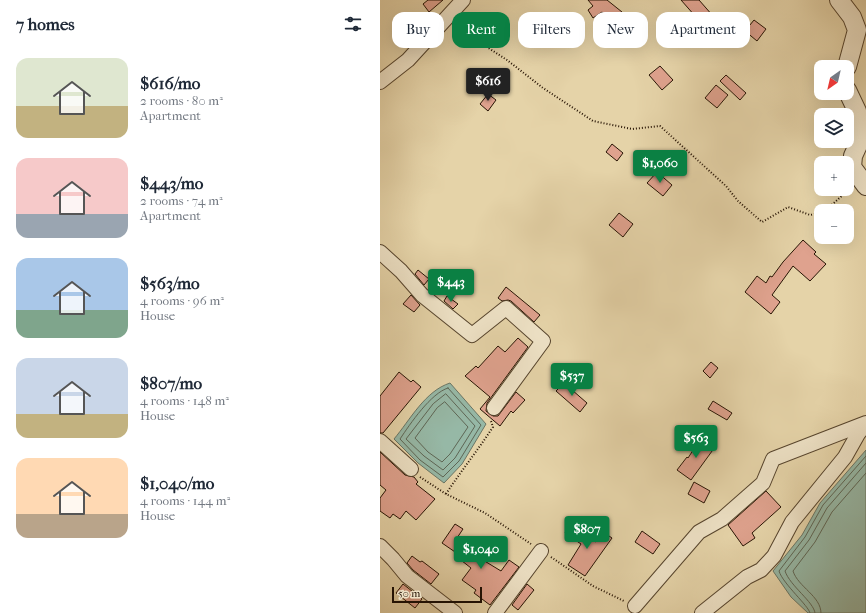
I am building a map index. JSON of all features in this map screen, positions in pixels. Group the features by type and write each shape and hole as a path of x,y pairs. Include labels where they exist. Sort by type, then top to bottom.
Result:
{"street":[{"path":"444,20 463,0"},
{"path":"839,0 852,17 857,30 849,60"},
{"path":"380,82 408,60 419,48"},
{"path":"852,100 857,111 860,126 858,145 853,156 852,167 866,186"},
{"path":"380,252 401,271 422,295 472,335 506,308 543,342 494,408"},
{"path":"635,606 699,532 722,519 763,483 773,459 866,424"},
{"path":"702,613 747,577 762,570 774,556 792,522 845,457 858,434 866,424"},
{"path":"380,441 411,469"},
{"path":"380,546 407,576 455,613"},
{"path":"495,613 541,551"}],"path":[{"path":"444,20 502,57 542,88 594,121 632,129 660,126 726,186 738,200 762,222 788,207 810,215 814,214"},
{"path":"832,204 841,196"},
{"path":"446,494 459,474 474,457 493,427 493,424 487,416 494,408"},
{"path":"411,469 428,484 485,513 593,586 635,606"}],"water":[{"path":"450,383 486,424 462,464 444,483 418,463 394,439 433,392"},
{"path":"866,450 866,613 808,613 791,597 773,571 802,535 820,503"}],"building":[{"path":"428,0 443,0 429,12 423,4"},
{"path":"588,0 607,0 622,12 593,12 593,18 588,10 593,6"},
{"path":"681,0 699,0 710,12 692,12"},
{"path":"754,20 766,29 757,41 750,35 750,25"},
{"path":"660,66 673,80 662,90 649,75"},
{"path":"502,71 509,79 498,89 492,81"},
{"path":"726,75 746,93 740,100 720,81"},
{"path":"716,85 728,95 717,108 705,98"},
{"path":"488,94 496,100 488,111 480,104"},
{"path":"612,144 623,153 617,161 606,152"},
{"path":"657,172 672,185 663,196 647,183"},
{"path":"619,213 633,224 623,237 609,225"},
{"path":"803,240 816,252 814,254 826,264 810,281 793,266 772,295 780,302 771,314 745,292 757,276 766,283 770,276 772,277 783,262"},
{"path":"418,270 429,279 424,285 415,274"},
{"path":"506,287 540,315 534,322 511,301 502,301 498,298"},
{"path":"411,295 420,305 414,312 403,304"},
{"path":"447,296 458,304 453,309 444,301"},
{"path":"518,338 528,347 487,403 486,411 493,416 498,416 516,392 525,400 513,413 511,411 500,426 480,409 490,397 465,376 476,366 478,368 498,346 505,352"},
{"path":"711,362 718,368 710,378 703,371"},
{"path":"399,372 411,382 413,380 421,387 383,433 380,433 380,396"},
{"path":"564,383 587,403 580,412 556,391"},
{"path":"713,401 732,413 727,420 708,409"},
{"path":"701,438 715,447 691,480 677,470 687,457 688,458"},
{"path":"380,452 405,475 414,477 418,482 416,484 435,499 416,520 406,511 400,519 393,514 390,518 380,511 380,498 386,490 380,485"},
{"path":"694,482 710,491 704,503 688,494"},
{"path":"766,491 781,507 752,533 755,538 743,546 728,525"},
{"path":"455,524 463,529 455,541 478,557 501,571 509,560 519,567 490,605 474,593 476,590 462,580 471,568 457,557 458,554 442,543"},
{"path":"570,525 596,542 603,532 612,538 585,576 568,565 581,544 565,533"},
{"path":"642,531 660,544 653,554 635,542"},
{"path":"412,556 420,562 422,561 439,574 431,584 413,570 407,563"},
{"path":"403,584 422,599 415,608 396,593"},
{"path":"527,584 534,590 518,610 512,605"}]}
